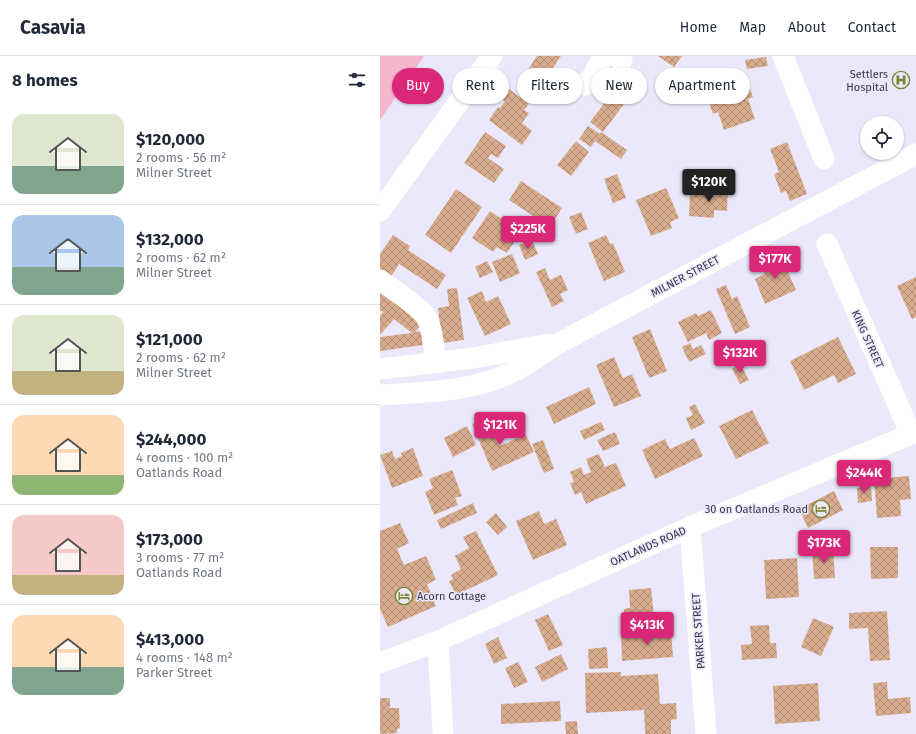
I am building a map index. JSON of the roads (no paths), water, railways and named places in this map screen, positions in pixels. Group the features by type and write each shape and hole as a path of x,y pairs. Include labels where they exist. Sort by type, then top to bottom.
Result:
{"street":[{"path":"380,211 492,56"},
{"path":"584,85 592,78 602,56"},
{"path":"783,56 824,159"},
{"name":"MILNER STREET","path":"380,395 471,387 494,380 517,370 561,342 916,154"},
{"name":"KING STREET","path":"827,244 913,433"},
{"path":"380,280 420,310 427,318 436,363"},
{"name":"MILNER STREET","path":"380,369 473,358 561,342"},
{"name":"OATLANDS ROAD","path":"380,663 438,641 690,527 913,433"},
{"name":"PARKER STREET","path":"690,527 706,734"},
{"path":"438,641 443,734"}],"place":[{"name":"Settlers Hospital","path":"901,80"},
{"name":"30 on Oatlands Road","path":"821,509"},
{"name":"Acorn Cottage","path":"404,596"}]}
